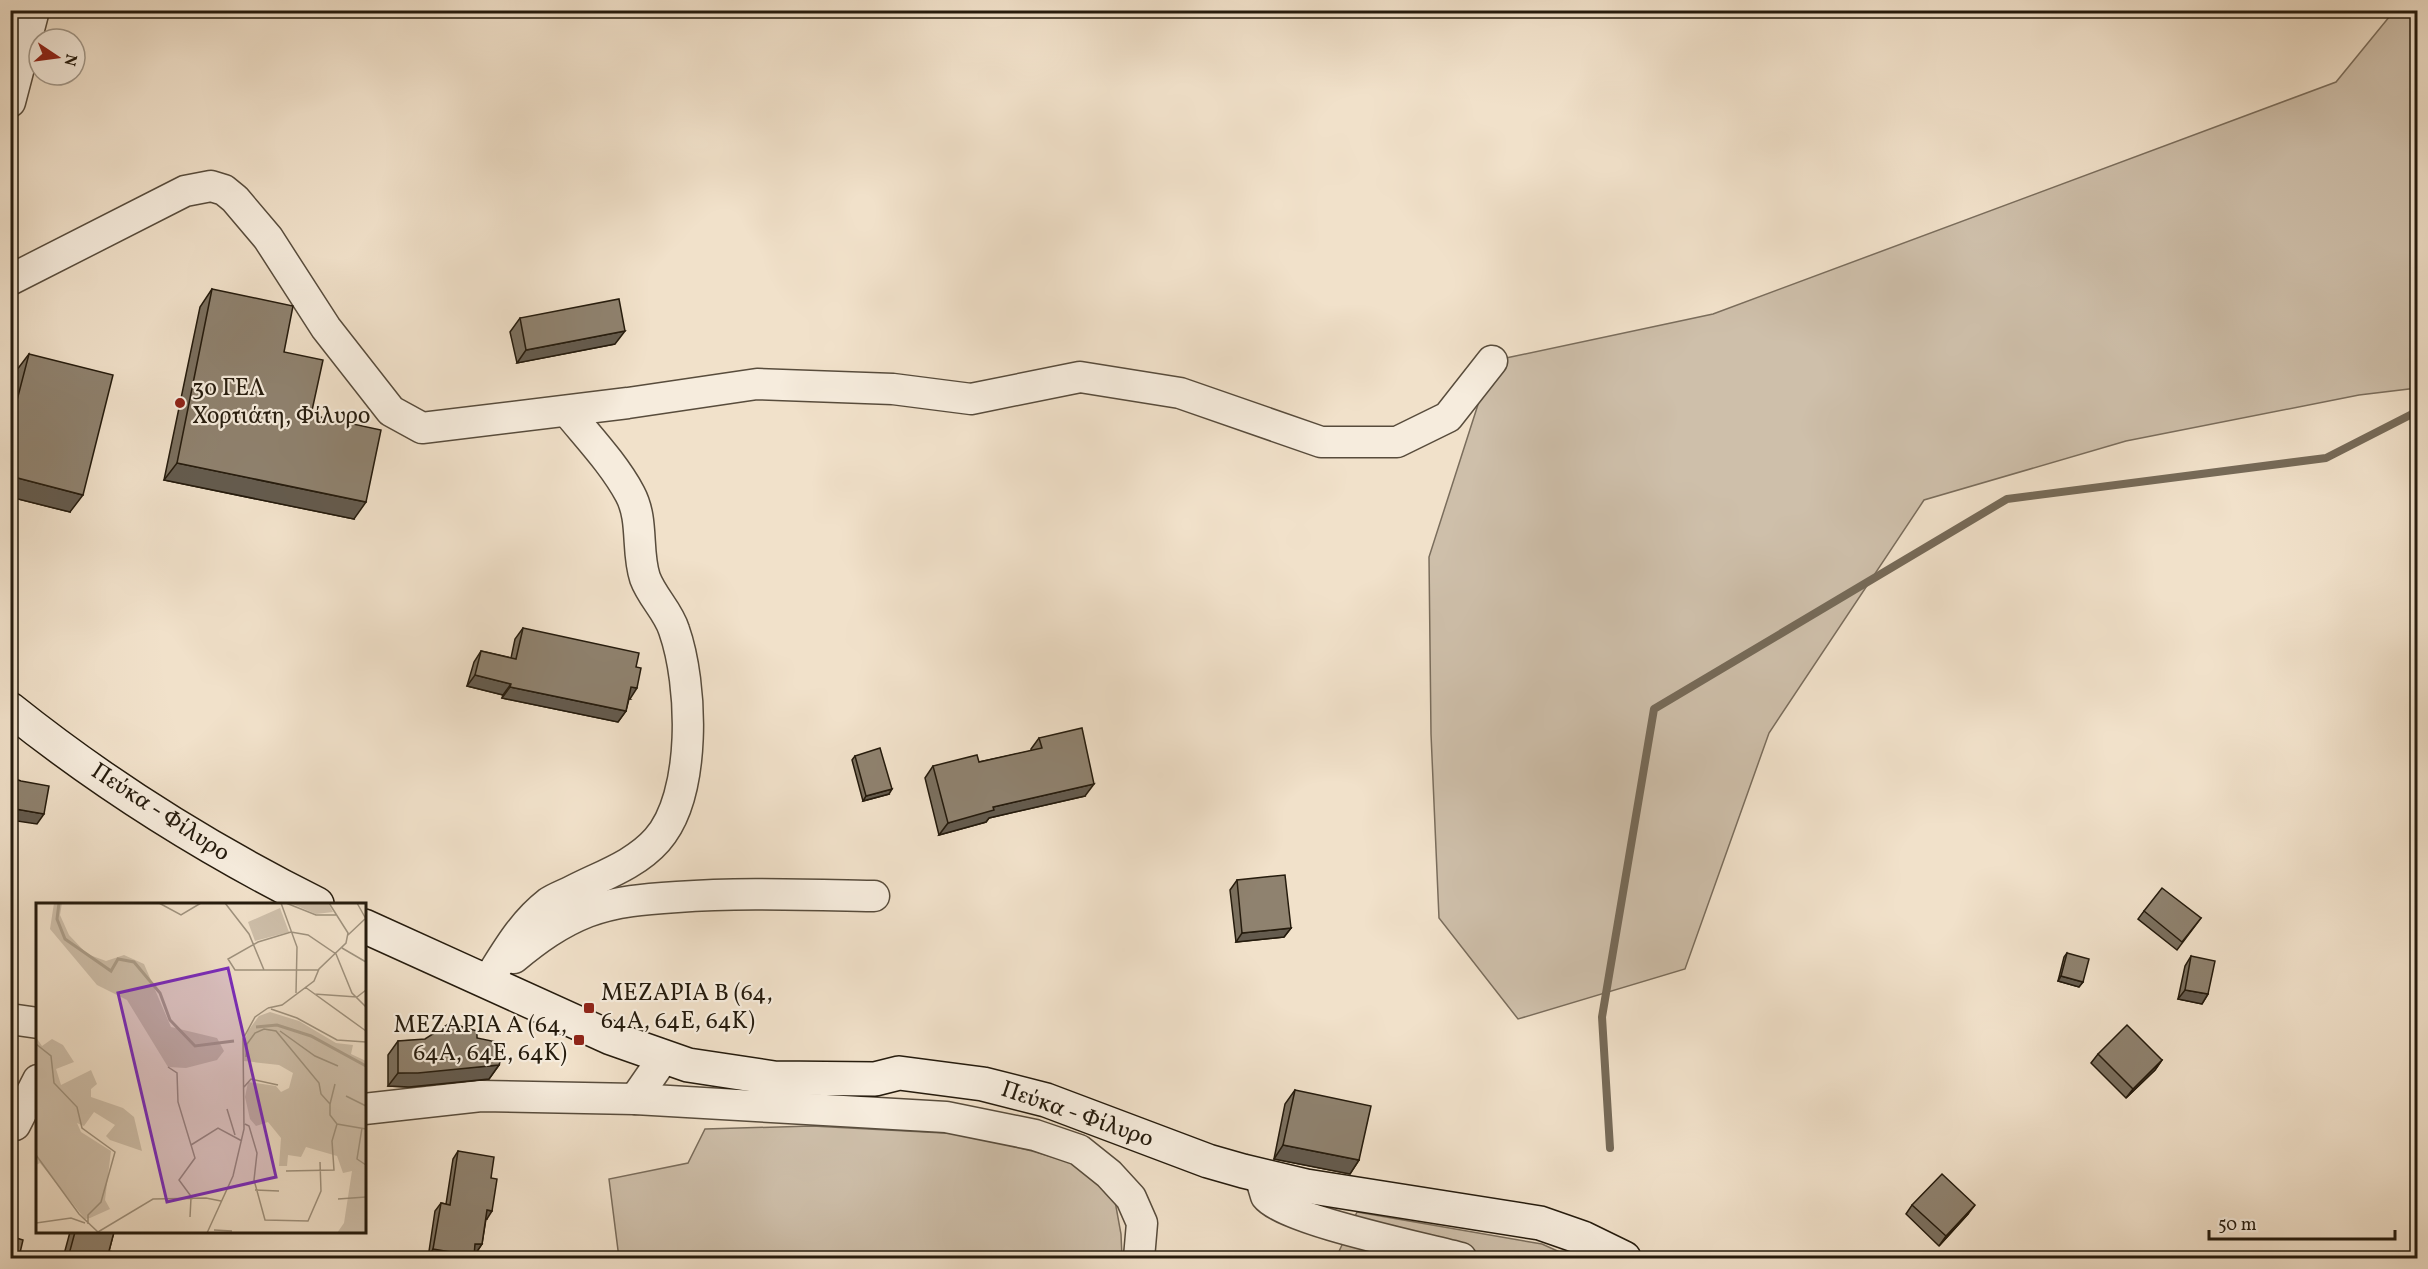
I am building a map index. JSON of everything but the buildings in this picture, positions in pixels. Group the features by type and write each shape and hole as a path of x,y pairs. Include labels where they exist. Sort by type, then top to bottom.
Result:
{"main road":[{"name":"Πεύκα - Φίλυρο","path":"10,709 48,739 134,799 256,874 315,903"},
{"name":"Πεύκα - Φίλυρο","path":"366,927 611,1038 664,1057 715,1071 774,1078 875,1079 898,1073 983,1084 1047,1100 1208,1161 1306,1186 1540,1223 1583,1238 1624,1258"}],"street":[{"path":"10,102 34,10"},
{"path":"10,280 185,191 211,186 224,190 235,199 268,238 326,328 391,411 422,428 567,411 757,384 894,389 971,399 1080,377 1180,393 1321,442 1398,442 1448,417 1492,361"},
{"path":"487,982 519,932 549,902 629,863 644,854 659,838 674,808 687,755 690,732 686,683 680,649 666,612 646,580 634,502 625,486 567,411"},
{"path":"487,982 539,937 589,912 619,903 733,894 874,896"},
{"path":"10,1019 36,1023"},
{"path":"635,1099 664,1057"},
{"path":"15,1125 36,1084"},
{"path":"366,1109 481,1096 635,1099 946,1117 1035,1136 1079,1150 1109,1174 1131,1198 1142,1223 1139,1258"},
{"path":"1265,1176 1264,1192 1269,1200 1297,1214 1461,1258"}],"shaded area":[{"path":"2394,11 2417,11 2417,388 2359,395 2126,441 1924,500 1769,733 1685,969 1518,1019 1439,918 1431,734 1429,557 1492,361 1713,314 2336,82"},
{"path":"812,1126 962,1134 1079,1165 1115,1201 1121,1234 1122,1258 619,1258 609,1179 688,1163 705,1129"},
{"path":"1357,1212 1542,1244 1573,1258 1336,1258"}],"waterway":[{"path":"1610,1148 1602,1017 1654,709 2007,499 2326,458 2418,411"}],"place":[{"name":"3ο ΓΕΛ Χορτιάτη, Φίλυρο","path":"180,403"},
{"name":"ΜΕΖΑΡΙΑ B (64, 64Α, 64Ε, 64Κ)","path":"589,1008"},
{"name":"ΜΕΖΑΡΙΑ A (64, 64Α, 64Ε, 64Κ)","path":"579,1040"}]}
